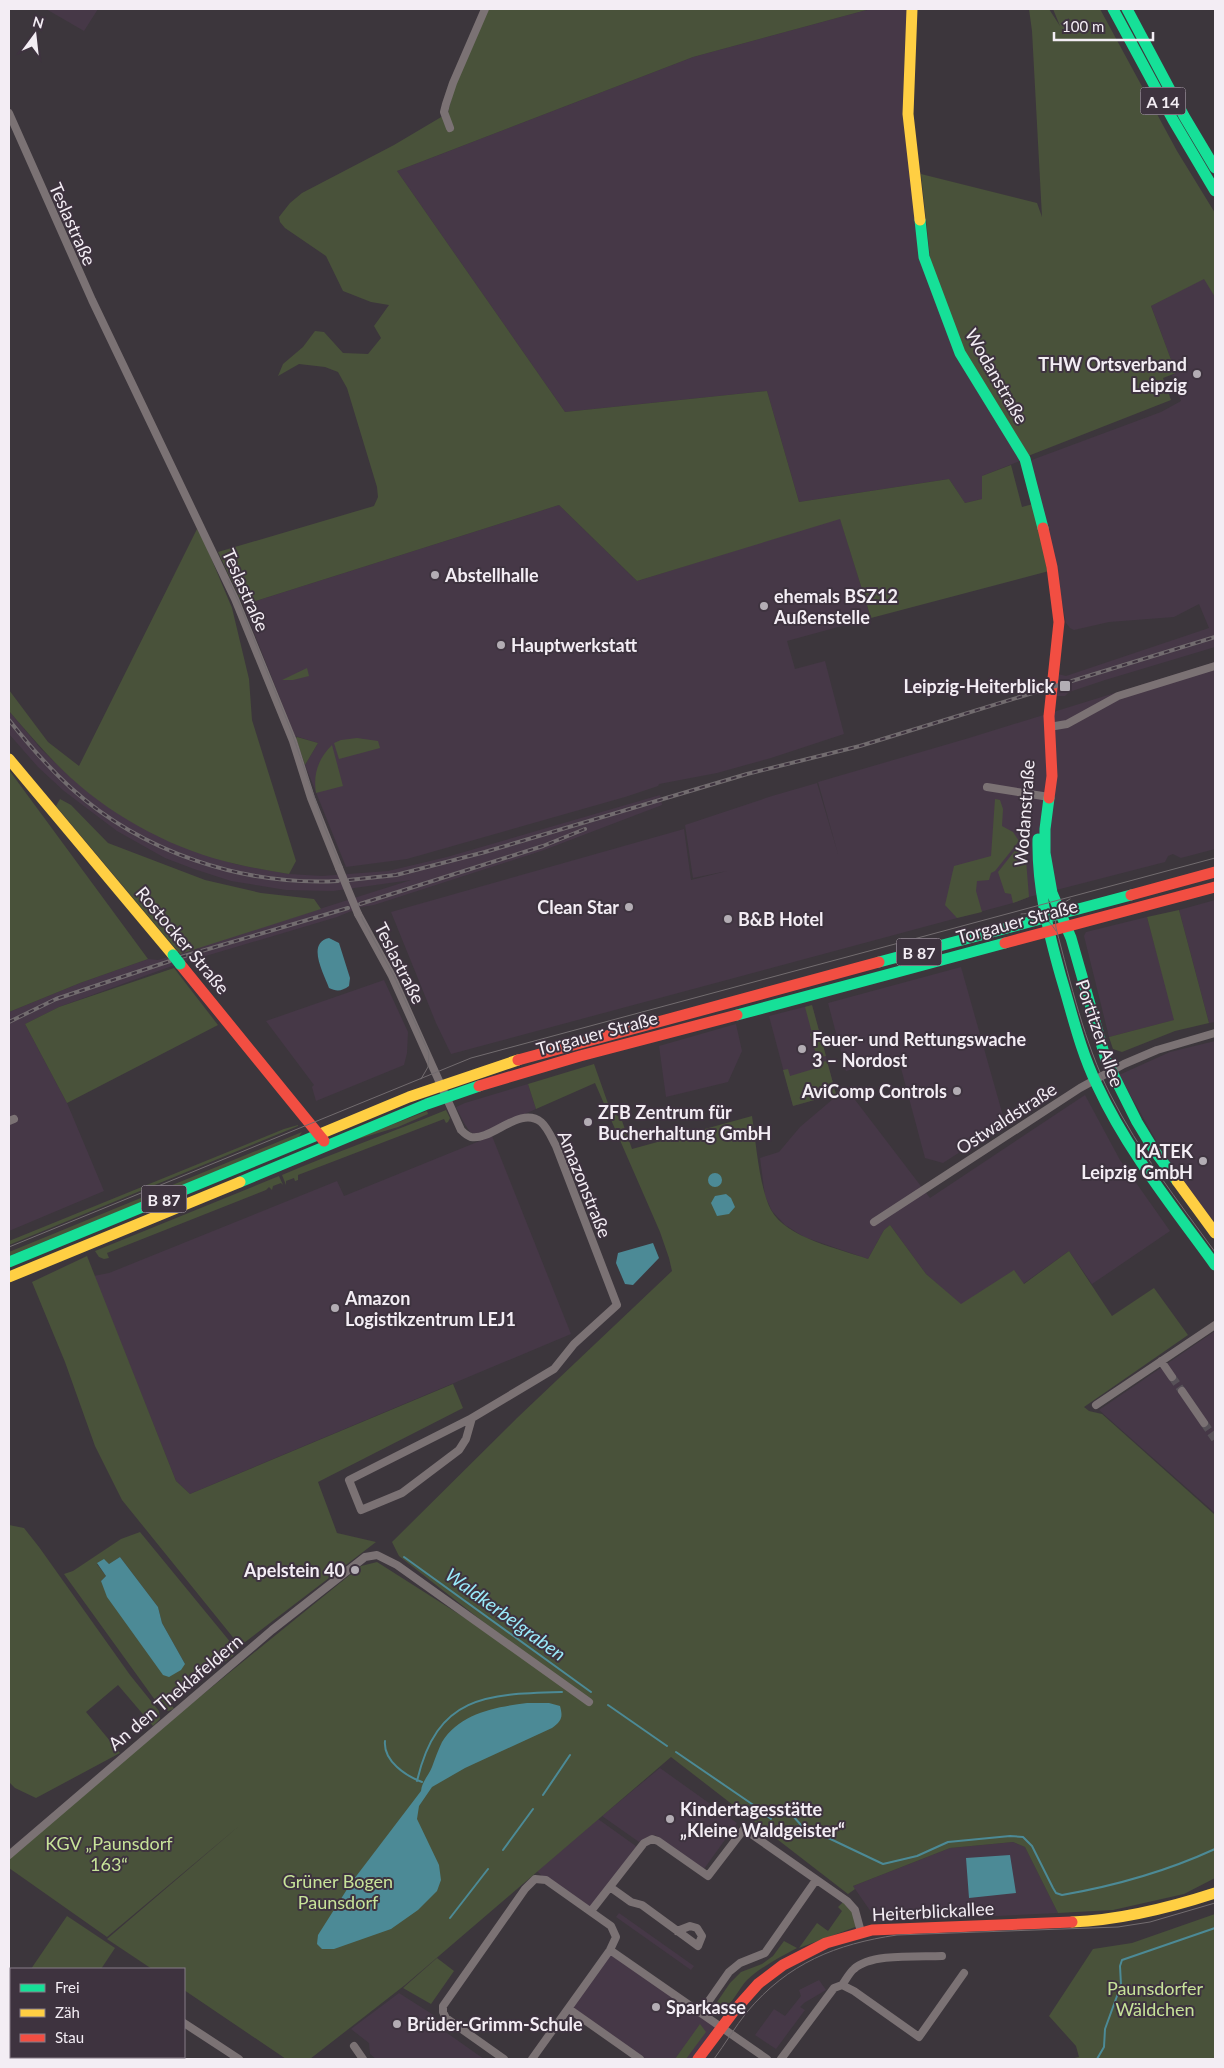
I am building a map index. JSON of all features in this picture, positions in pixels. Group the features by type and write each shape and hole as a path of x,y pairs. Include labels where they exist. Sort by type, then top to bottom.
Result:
{"main road":[{"name":"Wodanstraße","path":"912,9 908,114 924,257 960,352 1025,459 1052,566 1059,622 1050,693 1045,853 1052,893 1066,926"},
{"name":"A 14","path":"1114,9 1173,120 1215,191"},
{"name":"A 14","path":"1127,9 1184,116 1215,168"},
{"name":"Rostocker Straße","path":"9,759 327,1146"},
{"name":"Wodanstraße","path":"1046,797 1037,871 1049,930"},
{"name":"Torgauer Straße","path":"9,1262 440,1085 526,1057 1215,872"},
{"name":"Torgauer Straße","path":"9,1277 445,1097 530,1069 733,1017 1049,930 1215,887"},
{"name":"Portitzer Allee","path":"1066,926 1100,1043 1112,1072 1137,1122 1154,1150 1215,1233"},
{"name":"Portitzer Allee","path":"1049,930 1080,1039 1102,1096 1138,1156 1215,1264"},
{"name":"Heiterblickallee","path":"698,2059 738,2005 771,1973 802,1955 861,1932 892,1929 1100,1921 1140,1914 1215,1893"}],"street":[{"path":"450,128 444,112 446,104 485,9"},
{"name":"Teslastraße","path":"9,113 92,300 236,599 290,735 313,803 358,914 392,976 440,1085"},
{"path":"1049,728 1067,724 1118,696 1215,666"},
{"path":"987,787 1046,797"},
{"name":"Ostwaldstraße","path":"874,1222 930,1179 1095,1079 1157,1050 1215,1033"},
{"name":"Amazonstraße","path":"440,1085 456,1120 467,1136 477,1137 520,1119 530,1117 542,1122 552,1139 617,1305 574,1344 554,1368 472,1418"},
{"path":"1096,1405 1215,1325"},
{"path":"1162,1362 1172,1377"},
{"path":"1182,1391 1204,1422"},
{"path":"472,1418 466,1439 459,1450 402,1493 362,1510 349,1480 472,1418"},
{"name":"An den Theklafeldern","path":"9,1854 272,1630 365,1557 377,1555 397,1565 589,1702"},
{"path":"591,1911 644,1843 652,1840 658,1841 708,1876 744,1829 847,1901 855,1910 861,1932"},
{"path":"504,2059 446,2018 443,2006 525,1889 535,1879 546,1880 591,1911 611,1926 616,1937 610,1950 532,2059"},
{"path":"701,2012 730,1972 740,1963 765,1953 816,1880"},
{"path":"610,1887 631,1902 642,1904 677,1931"},
{"path":"610,1950 767,2059"},
{"path":"781,2059 834,1988 842,1985 854,1968 868,1962 896,1957 942,1956"},
{"path":"842,1985 920,2037 964,1973"},
{"path":"569,2009 640,2059"},
{"path":"185,2023 240,2059"},
{"path":"354,2046 363,2059"}],"shaded area":[{"path":"46,9 98,9 84,31"},
{"path":"870,9 907,9 908,114 934,284 1025,459 982,476 982,499 965,503 949,479 799,502 767,391 565,412 397,171 693,57"},
{"path":"1204,278 1215,281 1215,647 1105,680 1069,692 1065,696 1056,696 1058,674 1066,676 1209,628 1199,604 1174,617 1109,622 1074,630 1070,628 1066,623 1053,556 1029,461 1161,412 1181,401 1172,375 1176,373 1151,306"},
{"path":"559,505 637,581 840,518 871,618 787,641 795,669 825,661 844,734 771,758 717,773 659,784 658,786 625,797 407,859 346,867 305,765 318,743 295,736 243,605"},
{"path":"1215,662 1215,849 1181,858 1173,854 1168,856 1165,862 1029,897 1013,903 451,1054 436,1023 391,912 684,829 691,880 727,871 693,878 685,825 817,783 838,854 818,782 969,738"},
{"path":"9,711 42,750 73,779 127,819 172,842 235,864 289,874 322,876 388,871 447,857 660,795 662,805 544,850 374,905 361,907 337,917 172,966 59,1007 25,1024 67,1103 104,1191 9,1231 9,1012 80,983 148,959 158,960 411,880 333,891 286,890 231,881 165,858 117,831 64,791 38,767 9,734"},
{"path":"1215,900 1215,1022 1209,1023 1179,910"},
{"path":"1147,917 1175,1020 1109,1037 1084,936 1086,932"},
{"path":"961,967 1005,1123 943,1163 925,1158 898,1057 846,1071 828,1003"},
{"path":"384,980 408,1032 407,1053 404,1065 316,1101 312,1087 314,1085 266,1021"},
{"path":"812,1005 836,1094 793,1106 769,1016"},
{"path":"736,1024 742,1051 728,1082 666,1097 659,1046"},
{"path":"1215,1041 1215,1228 1170,1165 1119,1075 1170,1052"},
{"path":"528,1084 536,1109 477,1135 470,1132 456,1107 465,1103"},
{"path":"846,1088 930,1198 1085,1095 1120,1160 1170,1231 1092,1284 1069,1251 1023,1284 1013,1271 961,1305 926,1274 890,1225 884,1230 868,1259 804,1237 785,1225 772,1211 765,1196 760,1158 779,1152 800,1127"},
{"name":"Amazon Logistikzentrum LEJ1","path":"492,1136 571,1334 190,1494 176,1481 94,1276 109,1273 337,1181 344,1196"},
{"path":"1215,1331 1215,1513 1099,1410"},
{"name":"Kindertagesstätte „Kleine Waldgeister“","path":"660,1768 737,1823 704,1869 655,1835 639,1842 602,1816"},
{"path":"598,1819 640,1849 591,1911 546,1880 537,1871"},
{"path":"1013,1842 1025,1847 1058,1913 878,1922 853,1886 950,1848"},
{"path":"619,1913 694,1966 691,1970 616,1917"},
{"path":"610,1950 717,2024 692,2059 640,2059 569,2009"},
{"path":"819,1980 826,1990 800,2007 805,2010 776,2049 755,2035 774,2009 785,2016 801,1996 799,1990"},
{"path":"399,1993 435,2016 440,2028 484,2059 376,2059 370,2054 369,2043 351,2029"}],"green space":[{"path":"488,9 870,9 693,57 397,171 565,412 767,391 799,502 949,479 965,503 982,499 982,476 1011,465 1022,507 1033,504 1049,571 871,618 840,519 637,581 559,505 243,605 218,552 374,506 378,497 377,487 347,388 338,372 325,367 299,364 278,376 283,364 303,347 315,331 324,332 343,353 368,354 381,338 374,326 389,305 371,302 343,291 326,256 285,228 280,222 279,217 290,203 302,193 394,145 448,113 455,84"},
{"path":"1029,9 1049,9 1060,26 1053,9 1100,9 1177,151 1215,213 1215,297 1204,279 1151,306 1176,373 1163,378 1171,400 1028,456 976,378 933,284 921,174 1037,203 1042,217 1032,31"},
{"path":"197,529 232,608 249,679 252,720 296,861 289,874 236,864 192,851 127,820 107,807 71,778 9,711 9,690 48,742 79,766"},
{"path":"307,668 309,676 293,680 282,680"},
{"path":"296,738 318,743 305,765"},
{"path":"357,738 378,741 380,748 339,759 334,743"},
{"path":"332,745 343,786 316,793 315,779 320,761"},
{"path":"9,770 148,959 80,983 9,1012"},
{"path":"60,799 71,805 108,843 205,880 261,893 314,899 321,909 180,954 56,806"},
{"path":"995,799 1000,800 1003,809 1002,826 1013,832 1019,841 995,871 991,873 989,880 977,881 976,891 982,912 957,918 945,905 954,866 991,856"},
{"path":"1021,843 1025,847 1029,897 1013,903 1011,894 1005,893 998,872"},
{"path":"1179,910 1209,1023 1175,1031 1122,1052 1113,1049 1109,1037 1174,1020 1147,917"},
{"path":"174,968 218,1025 67,1103 25,1024 59,1007"},
{"path":"812,1005 826,1056 821,1057 822,1062 827,1061 836,1094 793,1106 783,1070 788,1069 790,1076 820,1067 810,1034 812,1033 805,1007"},
{"path":"594,1064 611,1112 621,1118 632,1149 752,1116 764,1189 771,1210 778,1220 801,1235 868,1259 884,1230 890,1225 926,1274 961,1304 1014,1270 1024,1284 1069,1251 1112,1316 1154,1288 1188,1335 1084,1407 1089,1411 1102,1414 1215,1515 1215,1878 1184,1894 1113,1910 1058,1913 1025,1847 1013,1842 950,1848 853,1886 855,1889 848,1894 671,1757 405,1985 310,2059 286,2059 185,1991 185,1968 150,1968 107,1939 239,1826 107,1937 9,1868 9,1859 52,1821 139,1747 361,1566 377,1562 522,1652 399,1556 392,1542 517,1418 672,1271 660,1232 595,1083 536,1109 528,1084"},
{"path":"446,1110 450,1118 446,1123 444,1119 298,1175 298,1180 295,1181 294,1178 286,1181 286,1185 282,1175"},
{"path":"427,1111 428,1114 398,1127 345,1143"},
{"path":"298,1125 9,1245 9,1241 284,1129"},
{"path":"302,1132 298,1138 9,1256 9,1252"},
{"path":"279,1176 283,1185 281,1183 273,1186 272,1190 269,1187 266,1190 107,1253 109,1258 99,1257 95,1251"},
{"path":"87,1256 176,1481 190,1494 453,1384 463,1408 318,1482 337,1533 376,1542 240,1646 122,1500 95,1446 65,1362 32,1282"},
{"path":"9,1525 24,1528 39,1547 130,1675 159,1711 160,1719 153,1726 118,1685 86,1712 120,1753 36,1798 15,1788 9,1782"},
{"path":"140,1532 236,1649 233,1656 186,1688 171,1704 174,1709 168,1711 160,1707 64,1574 73,1571 121,1539","holes":["120,1557 158,1607 162,1623 185,1664 101,1581 106,1576 97,1564 108,1565"]},
{"path":"843,1902 853,1911 858,1926 799,1948 817,1923 828,1931 842,1911 838,1907"},
{"name":"Paunsdorfer Wäldchen","path":"1215,1914 1215,2059 1070,2059 1079,2057 1076,2046 1049,2016 1093,1949 1132,1943"},
{"path":"67,1916 115,1948 102,1968 32,1968"},
{"path":"784,1941 797,1948 752,1975 734,1998 722,2009 718,2010 715,2008 715,2005 730,1983 741,1972 762,1964 773,1956"},
{"path":"437,1958 454,1971 431,2004 403,1988"},
{"path":"10,2000 10,2058 41,2059 9,2059"},
{"path":"700,2024 706,2032 686,2059 675,2059"}],"water":[{"path":"329,938 339,943 350,978 349,986 342,990 329,988 318,960 319,946 322,941"},
{"path":"712,1173 718,1173 722,1180 718,1187 712,1187 708,1183 708,1177"},
{"path":"726,1194 731,1198 735,1207 729,1214 717,1216 711,1203 715,1196"},
{"path":"653,1243 659,1258 633,1285 625,1284 616,1263 618,1253"},
{"path":"120,1557 158,1607 162,1623 185,1664 181,1670 169,1677 163,1675 107,1597 101,1581 106,1576 97,1563 104,1559 109,1564"},
{"path":"527,1703 549,1703 560,1706 560,1721 552,1728 465,1768 432,1787 419,1806 417,1819 439,1865 441,1880 437,1891 418,1910 391,1929 334,1949 322,1949 317,1944 318,1935 351,1883 421,1791 442,1742 450,1732 458,1724 479,1713"},
{"path":"1010,1855 1016,1893 969,1898 966,1858"}],"waterway":[{"name":"Waldkerbelgraben","path":"404,1557 591,1692"},
{"path":"417,1781 426,1753 437,1731 452,1716 468,1705 488,1698 562,1692"},
{"name":"Waldkerbelgraben","path":"608,1705 667,1746"},
{"path":"385,1741 388,1755 397,1767 409,1776 422,1782"},
{"name":"Waldkerbelgraben","path":"676,1752 771,1819"},
{"path":"543,1795 570,1755"},
{"name":"Waldkerbelgraben","path":"786,1808 801,1825 883,1864 917,1856 948,1842 1010,1836 1023,1837 1032,1846 1056,1893 1062,1895 1140,1877 1215,1849"},
{"path":"503,1850 533,1809"},
{"path":"450,1918 488,1869"},
{"path":"1097,2059 1104,2047 1105,2029 1121,1985 1120,1966 1122,1960 1215,1928"}],"tunnel":[{"path":"1172,1377 1182,1391"},
{"path":"1204,1423 1215,1439"}],"tram line":[{"path":"228,579 292,733 325,828 363,920 394,976 429,1053 428,1067 421,1079"},
{"path":"9,1247 471,1058 1215,858"},
{"path":"1070,899 1062,904 1058,911 1056,928 1079,1013 1101,1074 1133,1136 1215,1252"},
{"path":"1021,914 1042,916 1056,931"},
{"path":"714,2059 747,2012 763,1995 796,1968 834,1950 897,1935 1118,1927 1150,1922 1215,1903"}],"railway":[{"path":"349,880 396,875 485,852 747,774 860,746 1215,637"},
{"path":"9,720 38,755 71,788 99,811 161,847 230,871 266,878 338,881"},
{"path":"360,904 543,846 585,829"},
{"path":"181,957 348,908"},
{"path":"9,1022 56,999 170,961"}],"traffic: fast":[{"path":"1113,9 1173,120 1215,191"},
{"path":"1127,9 1184,116 1215,168"},
{"path":"920,220 924,257 960,353 1025,459 1043,528"},
{"path":"1049,798 1045,829 1045,853 1052,893 1071,938 1106,1060 1137,1122 1154,1150 1177,1181"},
{"path":"1038,839 1039,874 1048,926 1056,960 1091,1072 1109,1109 1136,1155 1215,1265"},
{"path":"879,962 1131,895"},
{"path":"737,1015 1005,943"},
{"path":"173,955 180,964"},
{"path":"240,1182 427,1104 479,1086"},
{"path":"9,1262 320,1134"}],"traffic: slow":[{"path":"912,9 908,114 920,220"},
{"path":"9,759 173,955"},
{"path":"320,1134 409,1097 518,1060"},
{"path":"1177,1181 1215,1233"},
{"path":"9,1277 240,1182"},
{"path":"1072,1922 1109,1919 1145,1912 1215,1893"}],"traffic: jam":[{"path":"1043,528 1052,567 1059,622 1049,716 1052,776 1049,798"},
{"path":"1131,895 1215,872"},
{"path":"1005,943 1215,887"},
{"path":"518,1060 879,962"},
{"path":"180,964 324,1141"},
{"path":"479,1086 580,1056 737,1015"},
{"path":"698,2059 734,2011 758,1984 783,1965 826,1943 872,1930 1072,1922"}],"place":[{"name":"THW Ortsverband Leipzig","path":"1197,374"},
{"name":"Abstellhalle","path":"435,575"},
{"name":"ehemals BSZ12 Außenstelle","path":"764,606"},
{"name":"Hauptwerkstatt","path":"501,645"},
{"name":"Leipzig-Heiterblick","path":"1065,686"},
{"name":"Clean Star","path":"629,907"},
{"name":"B&B Hotel","path":"728,919"},
{"name":"Feuer- und Rettungswache 3 – Nordost","path":"802,1049"},
{"name":"AviComp Controls","path":"957,1091"},
{"name":"ZFB Zentrum für Bucherhaltung GmbH","path":"588,1122"},
{"name":"KATEK Leipzig GmbH","path":"1203,1161"},
{"name":"Amazon Logistikzentrum LEJ1","path":"335,1308"},
{"name":"Apelstein 40","path":"355,1570"},
{"name":"Kindertagesstätte „Kleine Waldgeister“","path":"670,1819"},
{"name":"Sparkasse","path":"656,2007"},
{"name":"Brüder-Grimm-Schule","path":"397,2024"}],"park label":[{"name":"KGV „Paunsdorf 163“","path":"109,1854"},
{"name":"Grüner Bogen Paunsdorf","path":"338,1891"}]}
